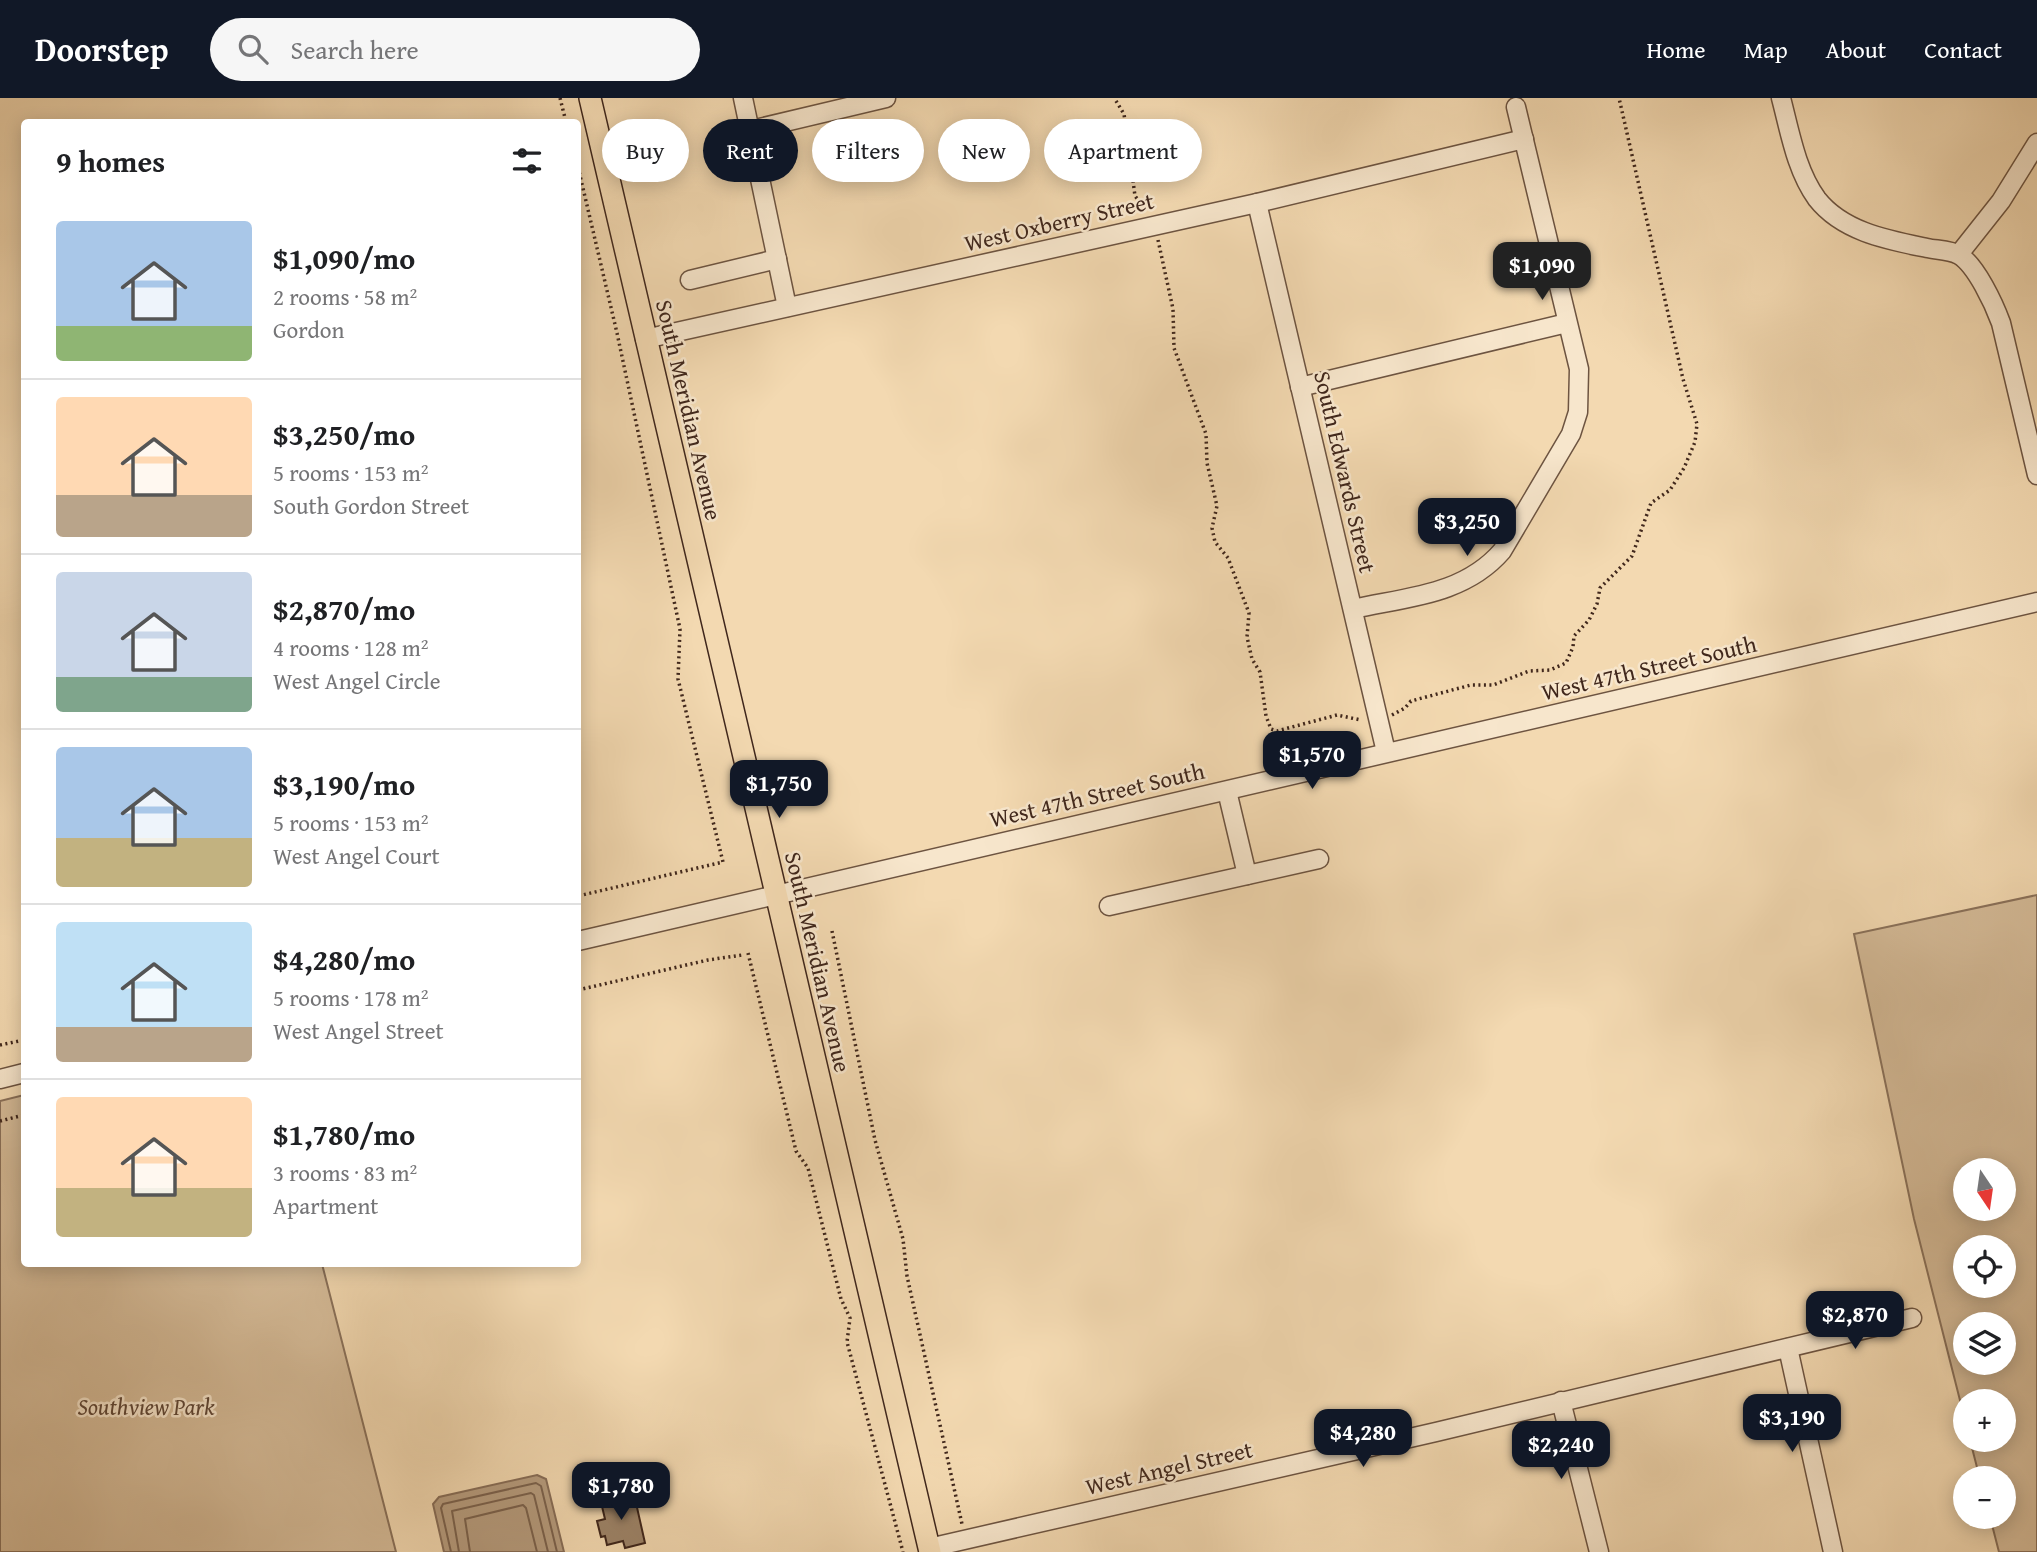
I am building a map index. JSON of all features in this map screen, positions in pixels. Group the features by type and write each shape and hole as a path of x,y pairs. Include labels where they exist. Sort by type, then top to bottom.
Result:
{"main road":[{"name":"South Meridian Avenue","path":"590,98 929,1550"}],"street":[{"path":"743,98 748,119"},
{"path":"797,119 886,98"},
{"path":"1782,98 1797,156 1807,181 1817,198 1834,216 1871,234 1959,254 1974,271 1995,307 2032,430 2037,475"},
{"path":"1353,609 1456,586 1489,566 1502,551 1571,434 1578,411 1579,369 1516,107"},
{"name":"West Oxberry Street","path":"645,339 1257,203 1524,139"},
{"path":"1959,254 2001,201 2037,143"},
{"path":"761,182 787,307"},
{"name":"South Edwards Street","path":"1257,203 1386,752"},
{"path":"690,280 777,259"},
{"path":"1300,387 1567,323"},
{"name":"West 47th Street South","path":"581,940 2037,602"},
{"path":"1227,791 1247,875"},
{"path":"1109,906 1320,859"},
{"path":"0,1079 21,1074"},
{"name":"West Angel Street","path":"929,1550 1912,1318"},
{"path":"1788,1348 1833,1552"},
{"path":"1561,1401 1599,1552"}],"path":[{"path":"560,98 565,119"},
{"path":"1116,101 1124,114 1135,195 1145,208 1159,241 1173,309 1174,348 1206,434 1207,463 1217,506 1212,528 1215,542 1228,558 1249,613 1247,637 1252,659 1259,672 1266,716 1271,729 1277,731 1337,715 1350,720 1379,719 1405,708 1411,701 1471,685 1493,685 1529,671 1550,670 1566,663 1573,647 1574,636 1589,620 1597,604 1600,588 1632,556 1651,503 1670,489 1684,468 1695,442 1697,424 1683,379 1619,98"},
{"path":"581,180 617,333 680,629 678,680 723,862 581,895"},
{"path":"832,931 875,1140 903,1239 907,1276 966,1540"},
{"path":"748,953 796,1151 808,1168 841,1298 850,1318 847,1342 903,1552"},
{"path":"581,989 708,960 742,955"},
{"path":"0,1045 21,1041"},
{"path":"0,1121 21,1116"}],"green space":[{"path":"2037,895 2037,1552 1999,1552 1993,1529 2016,1529 2016,1466 1977,1466 1973,1452 2016,1452 2016,1389 1957,1389 1954,1375 2016,1375 2016,1312 1953,1312 1953,1373 1914,1219 1854,934"},
{"name":"Southview Park","path":"21,1096 21,1267 323,1267 396,1552 0,1552 0,1101"}],"water":[{"path":"537,1475 546,1479 564,1552 444,1552 433,1504 439,1497"}],"building":[{"path":"624,1493 627,1504 636,1503 645,1543 625,1548 623,1541 607,1545 605,1536 601,1537 597,1521 605,1519 600,1498"}]}
